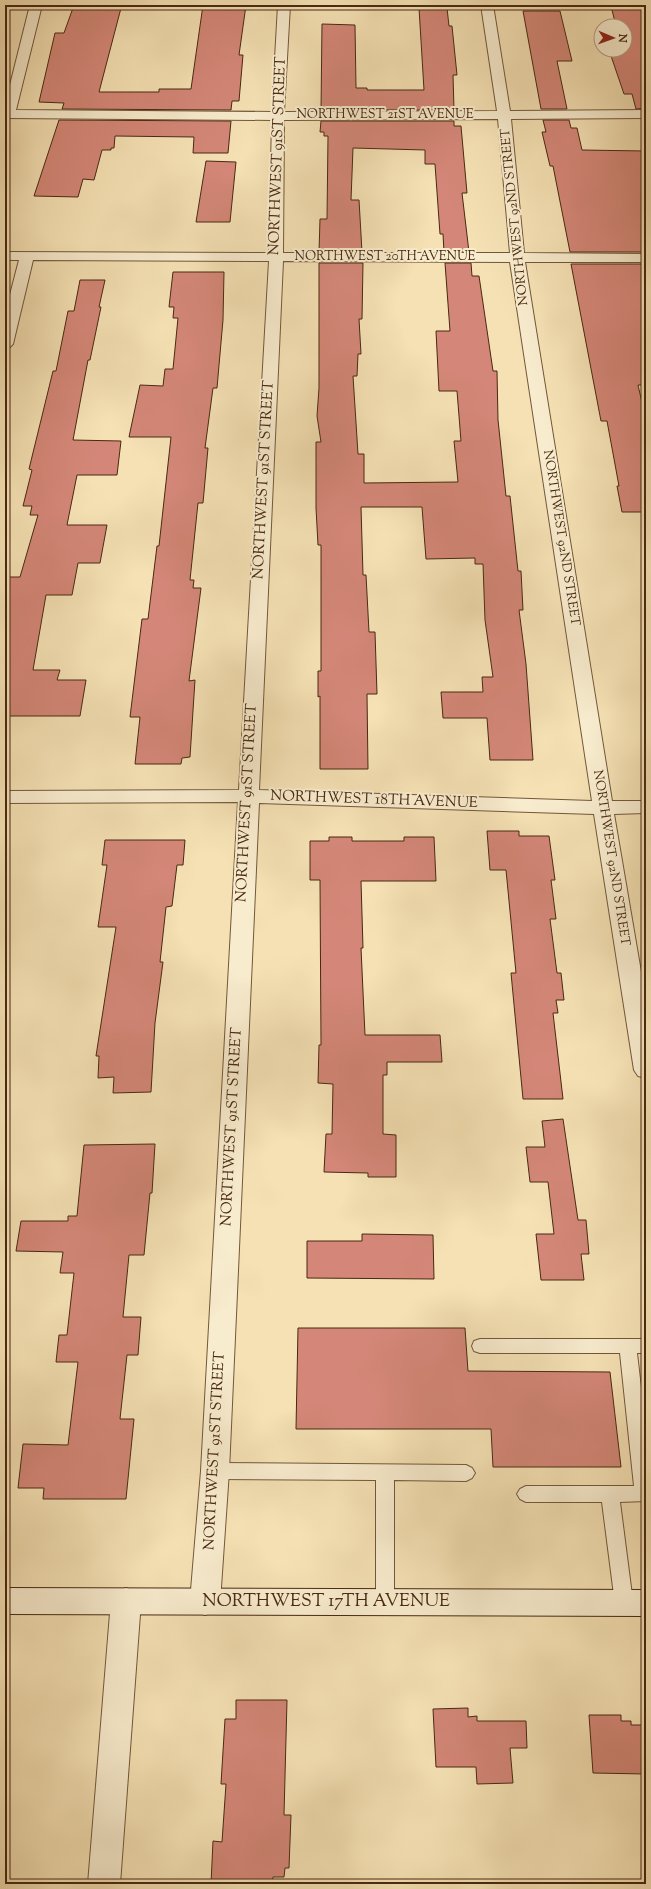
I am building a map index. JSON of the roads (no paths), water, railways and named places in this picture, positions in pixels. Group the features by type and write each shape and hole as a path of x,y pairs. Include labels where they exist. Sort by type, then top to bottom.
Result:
{"street":[{"path":"7,114 36,5"},
{"name":"NORTHWEST 91ST STREET","path":"205,1602 215,1471 276,257 278,116 284,5"},
{"name":"NORTHWEST 92ND STREET","path":"487,5 504,115 517,258 602,808 646,1070"},
{"name":"NORTHWEST 21ST AVENUE","path":"7,114 278,116 646,114"},
{"name":"NORTHWEST 20TH AVENUE","path":"5,256 646,258"},
{"path":"5,344 27,256"},
{"name":"NORTHWEST 18TH AVENUE","path":"5,797 248,796 602,808 646,807"},
{"name":"NORTHWEST 17TH AVENUE","path":"5,1601 635,1603"},
{"path":"104,1884 126,1601"}],"lane":[{"path":"480,1346 646,1346"},
{"path":"526,1494 644,1494 628,1346"},
{"path":"215,1471 466,1473"},
{"path":"385,1602 386,1473"},
{"path":"610,1494 635,1603"}]}
